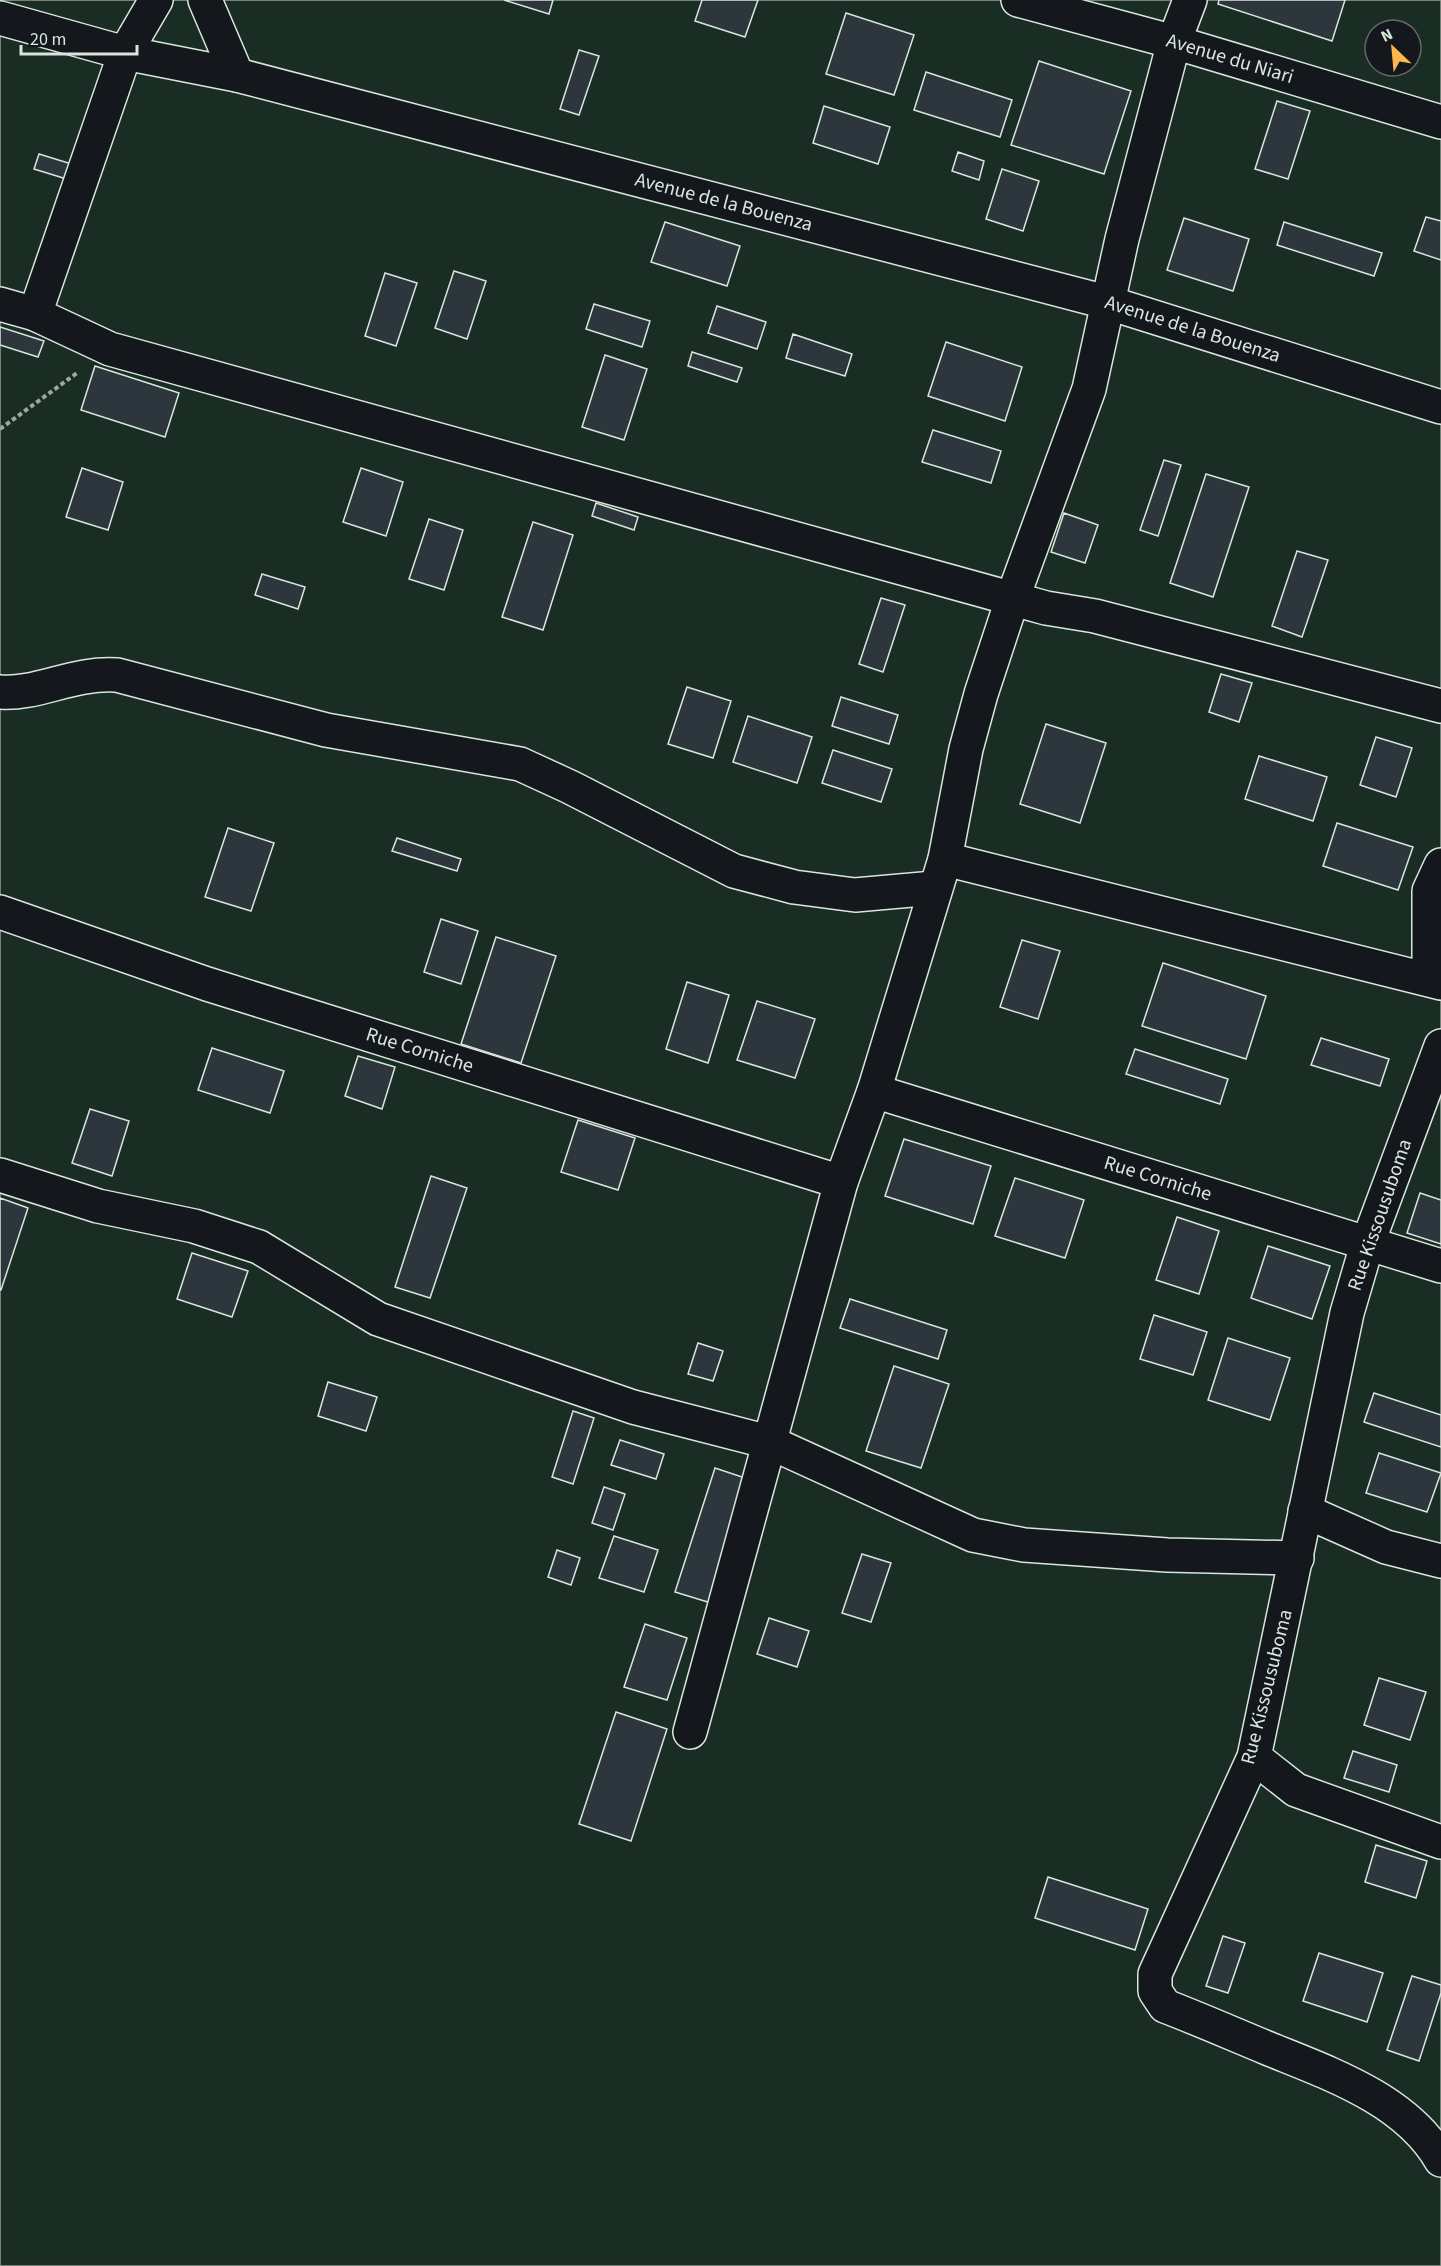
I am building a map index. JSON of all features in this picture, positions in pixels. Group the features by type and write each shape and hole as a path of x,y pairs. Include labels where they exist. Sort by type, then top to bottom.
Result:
{"street":[{"path":"35,314 125,53 156,0"},
{"path":"205,0 237,75"},
{"name":"Avenue du Niari","path":"1018,0 1174,42 1441,122"},
{"path":"690,1732 841,1182 874,1091 940,874 966,748 1013,597 1089,389 1106,302 1174,42 1190,0"},
{"name":"Avenue de la Bouenza","path":"0,18 125,53 237,75 1106,302 1441,407"},
{"path":"0,304 35,314 111,349 1047,608 1095,616 1441,706"},
{"path":"0,692 28,689 73,677 99,674 117,675 326,730 520,764 735,871 794,888 855,895 940,874 1435,981 1429,891 1441,865"},
{"name":"Rue Corniche","path":"0,912 207,984 841,1182"},
{"name":"Rue Kissousuboma","path":"1441,1046 1367,1245 1347,1313 1254,1757 1155,1974 1155,1991 1165,2006 1348,2082 1401,2116 1434,2149 1441,2160"},
{"name":"Rue Corniche","path":"874,1091 1441,1266"},
{"path":"0,1175 98,1206 194,1226 259,1247 378,1319 633,1407 769,1442 973,1535 1000,1542 1167,1555 1297,1558"},
{"path":"1305,1511 1386,1547 1441,1561"},
{"path":"1254,1757 1296,1790 1441,1842"}],"path":[{"path":"0,429 111,349"}],"green space":[{"path":"0,0 1441,0 1441,2266 0,2266"}],"building":[{"path":"504,0 553,0 549,14"},
{"path":"702,0 758,0 745,37 695,21"},
{"path":"1219,0 1345,0 1332,41 1218,4"},
{"path":"846,13 914,35 894,95 826,74"},
{"path":"579,50 599,56 579,115 560,109"},
{"path":"1039,61 1131,91 1104,174 1011,145"},
{"path":"926,72 1012,100 1000,137 914,110"},
{"path":"1277,101 1310,111 1288,179 1255,169"},
{"path":"824,106 890,127 878,164 813,143"},
{"path":"958,152 984,161 979,180 952,171"},
{"path":"39,154 78,166 73,181 34,169"},
{"path":"1002,169 1039,181 1023,231 986,219"},
{"path":"1426,217 1441,221 1441,260 1414,251"},
{"path":"1184,218 1249,239 1233,291 1167,270"},
{"path":"665,222 740,246 727,286 651,262"},
{"path":"1284,222 1382,253 1374,276 1277,245"},
{"path":"454,271 486,281 467,339 435,328"},
{"path":"385,273 417,283 396,346 365,336"},
{"path":"594,304 650,321 642,347 586,329"},
{"path":"717,306 766,322 757,349 708,333"},
{"path":"0,327 44,341 38,357 0,345"},
{"path":"793,334 852,354 845,376 786,358"},
{"path":"946,342 1022,367 1005,421 928,396"},
{"path":"692,352 742,368 737,382 688,366"},
{"path":"605,355 647,369 624,440 582,427"},
{"path":"95,366 179,393 165,437 81,410"},
{"path":"933,430 1001,451 991,483 922,462"},
{"path":"1164,460 1181,465 1158,536 1140,530"},
{"path":"82,468 123,482 108,530 66,517"},
{"path":"361,468 403,482 386,536 343,522"},
{"path":"1206,474 1249,487 1213,597 1170,583"},
{"path":"596,503 638,517 634,530 592,516"},
{"path":"1064,513 1098,525 1085,563 1051,552"},
{"path":"429,519 463,530 444,590 409,579"},
{"path":"533,522 573,535 543,630 502,617"},
{"path":"1297,551 1328,560 1302,637 1272,626"},
{"path":"262,574 305,587 298,609 255,595"},
{"path":"881,598 905,605 883,672 859,664"},
{"path":"1221,674 1252,683 1239,722 1209,712"},
{"path":"687,687 731,701 713,758 668,744"},
{"path":"841,697 898,715 889,744 832,726"},
{"path":"748,716 812,737 797,783 733,762"},
{"path":"1046,724 1106,743 1080,823 1020,804"},
{"path":"1376,737 1412,748 1396,797 1360,785"},
{"path":"833,750 892,769 881,802 822,783"},
{"path":"1259,756 1327,777 1313,821 1245,799"},
{"path":"1337,823 1413,847 1398,890 1323,866"},
{"path":"228,828 274,843 251,911 205,897"},
{"path":"397,838 461,859 457,871 392,851"},
{"path":"441,919 478,931 461,984 424,972"},
{"path":"496,937 556,956 521,1063 461,1044"},
{"path":"1022,940 1060,951 1038,1019 1000,1007"},
{"path":"1163,963 1266,996 1246,1059 1142,1026"},
{"path":"687,982 729,995 708,1063 666,1049"},
{"path":"757,1001 815,1019 795,1078 737,1060"},
{"path":"1321,1038 1389,1059 1380,1086 1311,1065"},
{"path":"212,1048 284,1071 270,1113 198,1090"},
{"path":"1135,1049 1228,1079 1220,1104 1126,1074"},
{"path":"358,1056 395,1067 382,1109 345,1096"},
{"path":"90,1109 129,1121 112,1176 72,1163"},
{"path":"578,1120 635,1138 618,1190 561,1172"},
{"path":"904,1139 991,1166 973,1224 885,1196"},
{"path":"431,1176 467,1188 430,1298 395,1287"},
{"path":"1015,1178 1084,1200 1065,1258 995,1236"},
{"path":"1420,1193 1441,1200 1441,1244 1407,1233"},
{"path":"0,1198 28,1208 1,1290 0,1290"},
{"path":"1177,1217 1219,1231 1199,1294 1156,1280"},
{"path":"1268,1246 1330,1266 1312,1319 1251,1298"},
{"path":"192,1253 248,1271 232,1317 177,1299"},
{"path":"850,1299 947,1330 938,1359 840,1328"},
{"path":"1154,1315 1207,1332 1193,1375 1140,1359"},
{"path":"1228,1338 1290,1358 1270,1420 1208,1400"},
{"path":"698,1343 723,1351 713,1381 688,1374"},
{"path":"894,1366 949,1384 921,1468 866,1451"},
{"path":"328,1382 377,1397 366,1431 318,1416"},
{"path":"1374,1393 1441,1415 1441,1447 1364,1422"},
{"path":"573,1411 594,1418 573,1484 552,1477"},
{"path":"620,1440 664,1454 656,1479 611,1465"},
{"path":"1379,1453 1441,1473 1427,1512 1366,1493"},
{"path":"715,1468 751,1480 711,1603 675,1592"},
{"path":"604,1487 625,1494 613,1530 592,1523"},
{"path":"614,1536 658,1550 644,1592 599,1578"},
{"path":"557,1550 580,1558 571,1585 548,1577"},
{"path":"862,1554 891,1563 871,1622 842,1613"},
{"path":"769,1618 809,1631 797,1667 757,1654"},
{"path":"645,1624 687,1638 667,1700 624,1687"},
{"path":"1379,1678 1426,1692 1410,1740 1364,1725"},
{"path":"616,1712 667,1729 631,1841 579,1824"},
{"path":"1353,1751 1397,1765 1389,1792 1344,1778"},
{"path":"1376,1845 1427,1861 1416,1898 1365,1882"},
{"path":"1048,1877 1148,1909 1135,1950 1035,1918"},
{"path":"1223,1936 1245,1943 1228,1993 1206,1986"},
{"path":"1319,1953 1383,1973 1367,2022 1303,2001"},
{"path":"1412,1976 1441,1985 1441,1993 1419,2061 1387,2050"}]}
